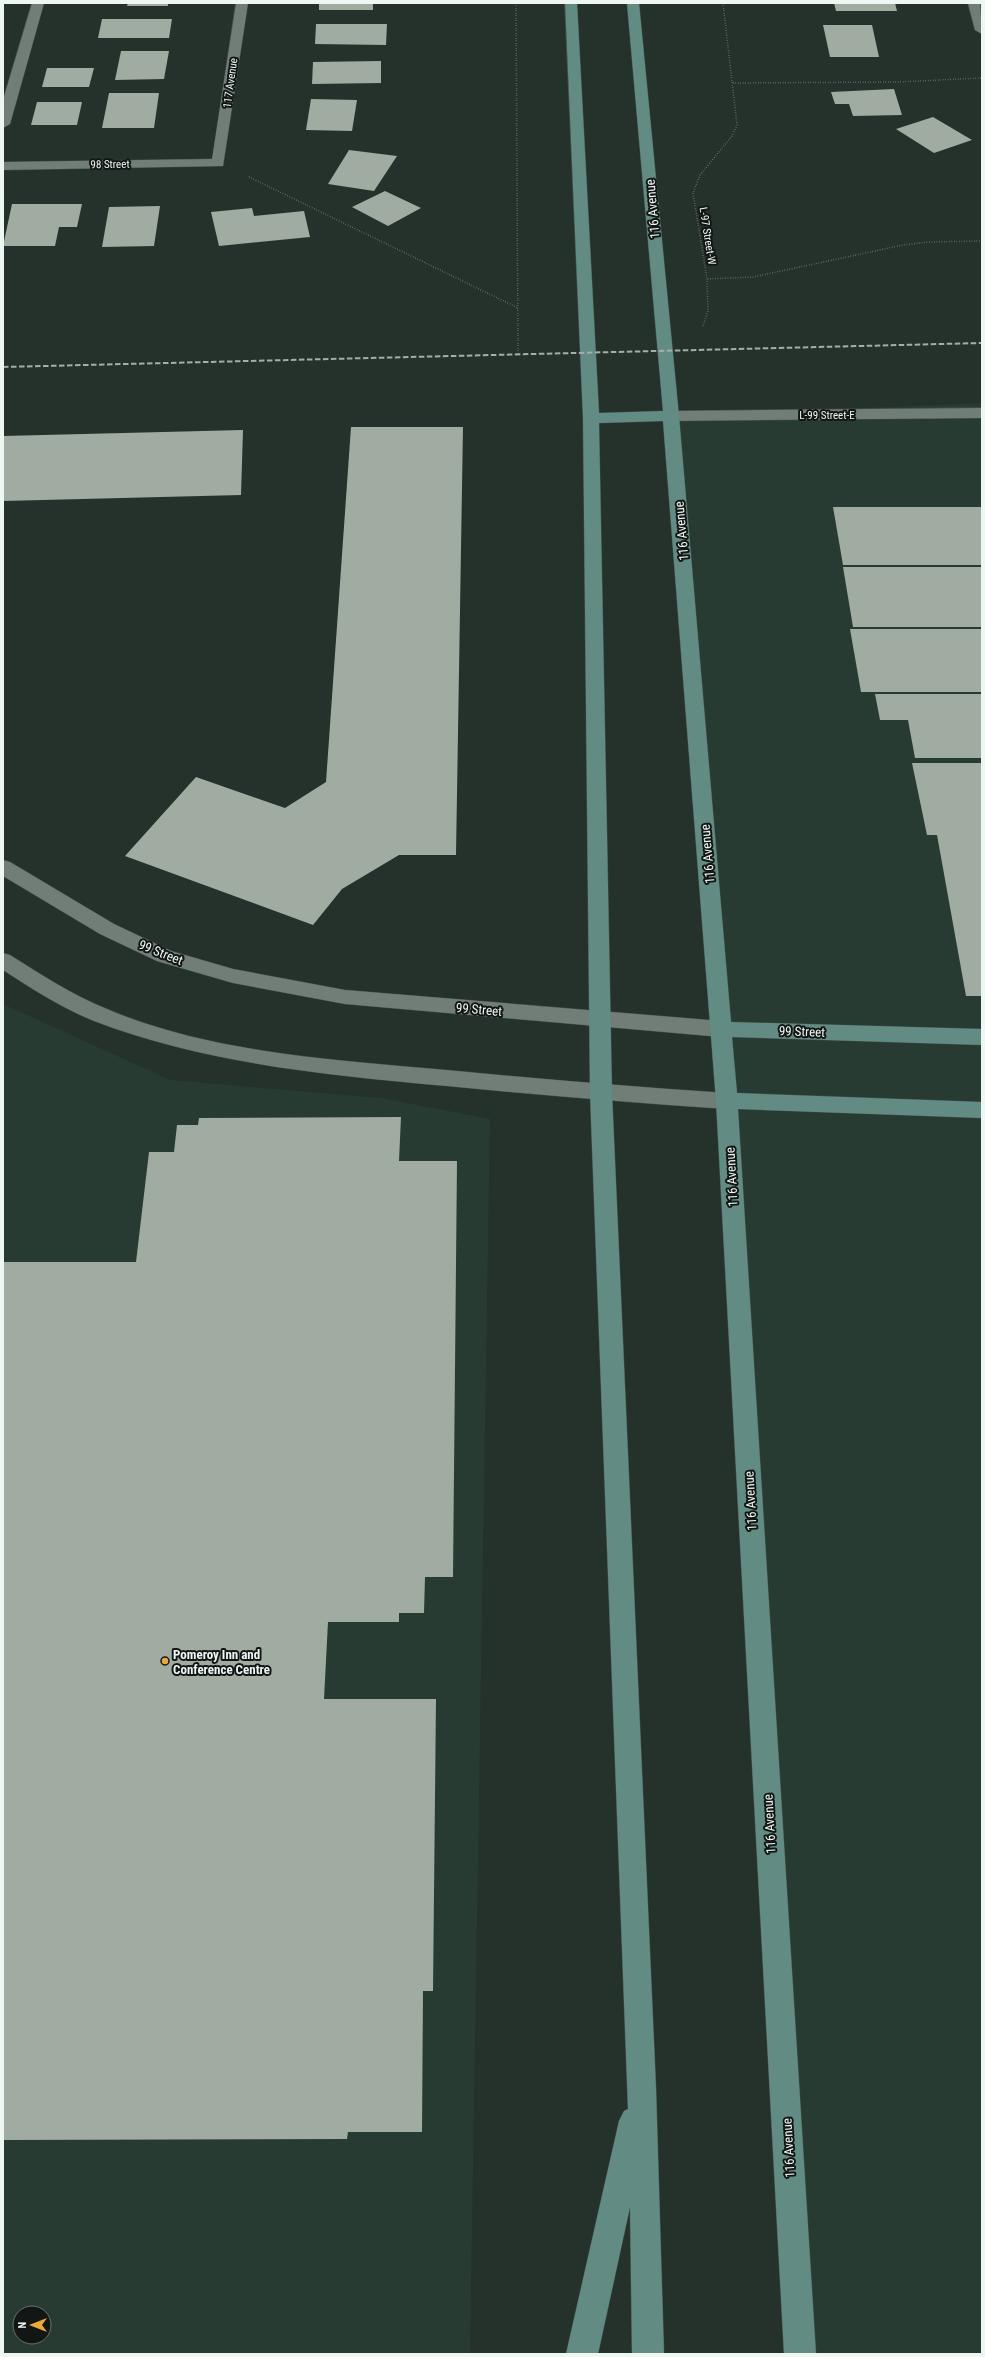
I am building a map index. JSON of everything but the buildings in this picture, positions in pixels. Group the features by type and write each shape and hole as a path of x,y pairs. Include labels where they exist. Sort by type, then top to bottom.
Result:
{"main road":[{"path":"571,3 591,418 601,1093 642,2088 648,2354"},
{"name":"116 Avenue","path":"633,3 671,416 727,1102 800,2354"},
{"path":"591,418 671,416"},
{"name":"99 Street","path":"721,1029 982,1037"},
{"path":"727,1102 982,1110"},
{"path":"582,2354 642,2088"}],"street":[{"path":"3,124 38,3"},
{"name":"117 Avenue","path":"218,163 242,3"},
{"path":"974,3 982,30"},
{"name":"98 Street","path":"3,166 218,163"},
{"name":"L-99 Street-E","path":"671,416 982,413"},
{"name":"99 Street","path":"3,867 108,929 164,956 233,976 345,997 600,1020 721,1029"},
{"path":"3,960 69,1001 143,1032 221,1049 329,1066 601,1093 727,1102"}],"path":[{"path":"516,3 518,354"},
{"name":"L-97 Street-W","path":"723,3 737,125 732,136 700,175 694,193 706,279 753,277 903,245 928,242 982,241"},
{"path":"733,83 897,82 982,78"},
{"path":"218,163 518,308"},
{"path":"701,330 708,311 706,279"}],"shaded area":[{"path":"982,403 982,2354 800,2354 671,416"},
{"name":"Pomeroy Inn and Conference Centre","path":"3,1004 170,1080 381,1098 490,1119 470,2354 3,2354"}],"railway":[{"path":"3,367 982,343"}],"place":[{"name":"Pomeroy Inn and Conference Centre","path":"165,1661"}]}
